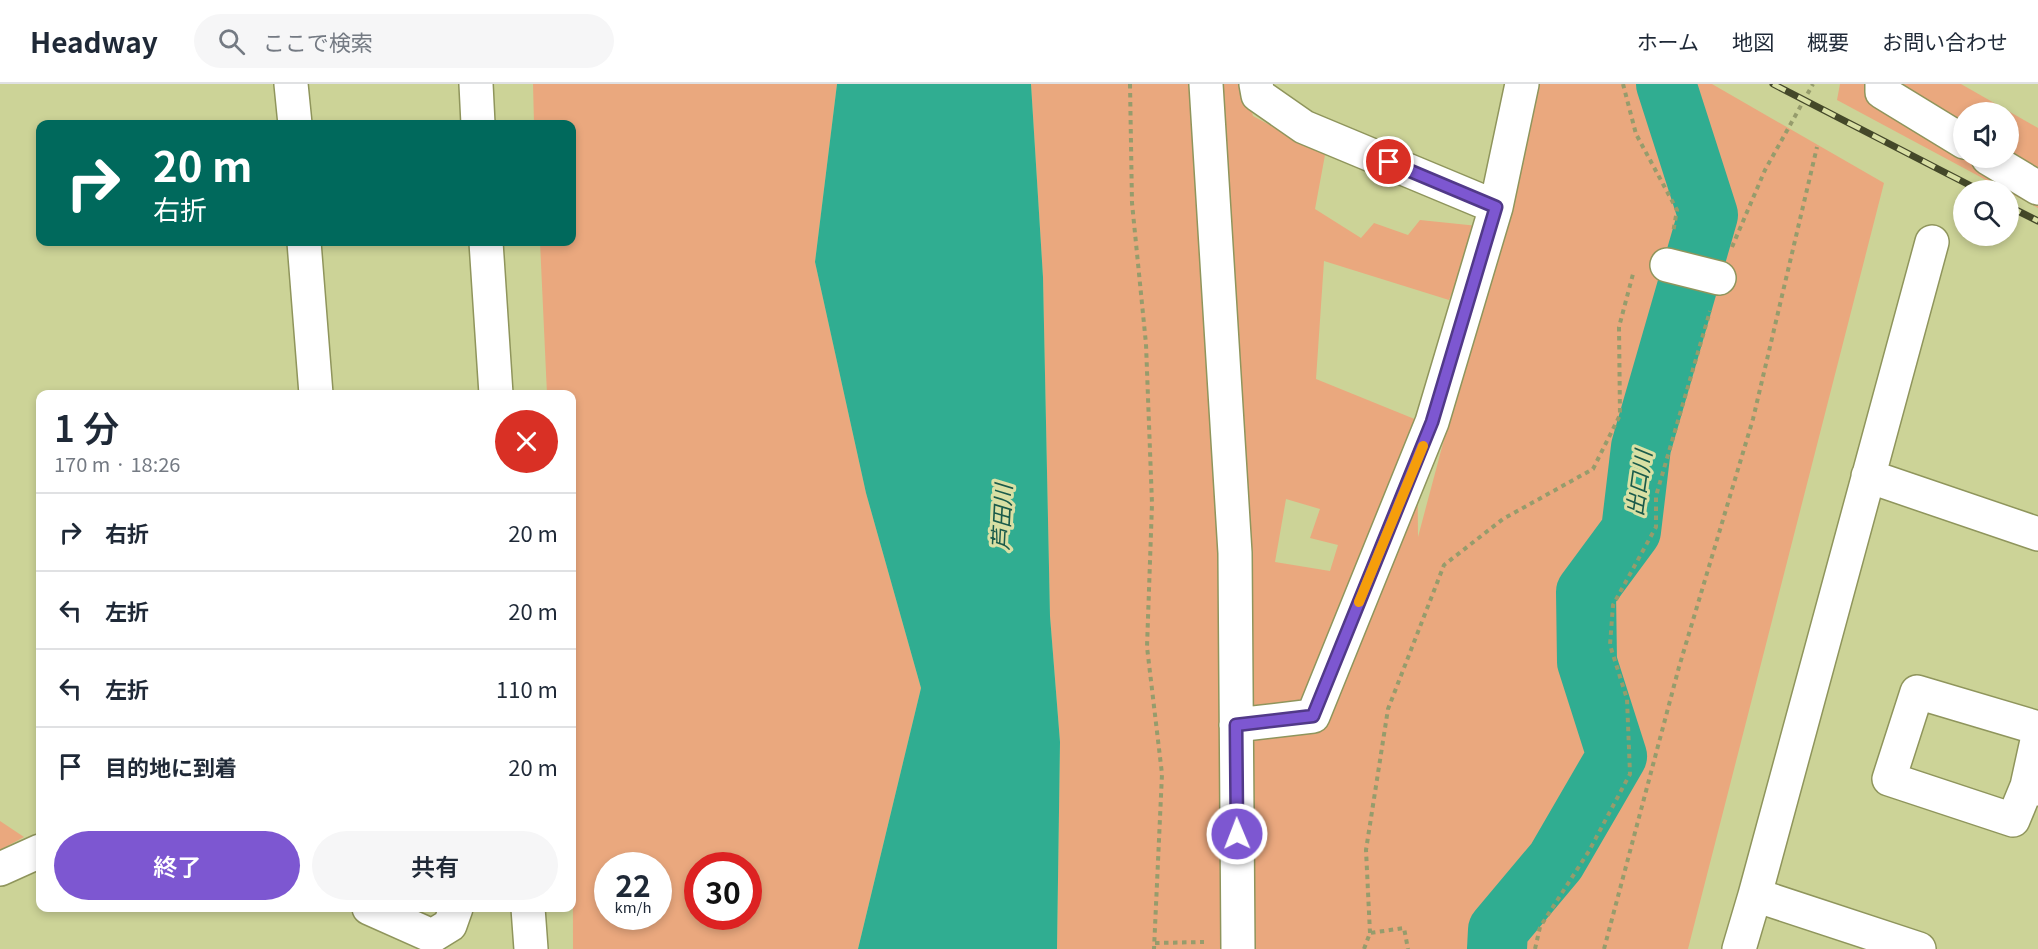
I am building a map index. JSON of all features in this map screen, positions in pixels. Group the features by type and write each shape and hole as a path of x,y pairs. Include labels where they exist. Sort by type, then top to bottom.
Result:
{"street":[{"path":"291,84 295,120"},
{"path":"476,84 478,120"},
{"path":"1206,84 1235,553 1238,946"},
{"path":"1256,84 1258,95 1304,127 1496,207"},
{"path":"1236,725 1313,716 1432,422 1496,207 1522,84"},
{"path":"1882,84 1882,92 1953,135"},
{"path":"2005,168 2038,188"},
{"path":"1738,949 1755,895 1932,242"},
{"path":"304,246 316,390"},
{"path":"486,246 496,390"},
{"path":"1667,265 1719,278"},
{"path":"1868,476 2038,534"},
{"path":"2038,728 1917,692 1889,779 2013,820 2033,788 2038,736"},
{"path":"0,869 36,853"},
{"path":"1755,895 1917,949"},
{"path":"378,912 432,936 450,925 455,912"},
{"path":"528,912 531,949"}],"path":[{"path":"1130,84 1132,203 1146,344 1152,504 1147,647 1162,774 1154,949"},
{"path":"1364,949 1370,933 1366,850 1388,710 1444,565 1503,519 1593,469 1620,415 1619,327 1633,274 1667,265 1677,210 1635,134 1623,84"},
{"path":"1535,949 1540,927 1589,851 1630,774 1627,699 1610,645 1613,605 1656,526 1656,496 1719,278 1766,170 1813,84"},
{"path":"1604,949 1679,667 1753,419 1817,147"},
{"path":"1370,933 1404,928 1408,949"},
{"path":"1154,943 1238,946"}],"shaded area":[{"path":"533,84 837,84 815,262 866,493 921,688 858,949 573,949 573,912 576,912 576,390 547,390 540,246 576,246 576,120 534,120"},
{"path":"1031,84 1195,84 1219,461 1221,949 1057,949 1060,742 1050,616 1043,277"},
{"path":"1223,84 1245,84 1253,116 1325,155 1315,209 1361,238 1374,223 1408,235 1420,220 1478,226 1449,300 1324,261 1316,379 1417,420 1418,537 1539,84 1712,84 1884,183 1688,949 1250,949 1235,291","holes":["1286,499 1320,509 1310,538 1338,545 1330,571 1275,562"]},
{"path":"1840,84 1961,84 1992,102 1953,102 1953,162 1837,100"},
{"path":"2019,117 2038,128 2038,208 2019,198 2019,180 1986,180 1964,168 2019,168"},
{"path":"0,821 24,837 0,850"}],"water":[{"name":"芦田川","path":"837,84 1031,84 1043,277 1050,616 1060,742 1057,949 858,949 921,688 866,493 815,262"}],"waterway":[{"name":"出口川","path":"1497,949 1498,930 1556,861 1617,756 1587,662 1586,592 1631,531 1641,447 1708,215 1666,84"}],"railway":[{"path":"1773,84 1960,180"},
{"path":"2019,212 2038,221"}],"slow traffic":[{"path":"1359,602 1423,446"}],"route":[{"path":"1237,834 1236,725 1313,716 1432,422 1496,207 1389,162"}]}
